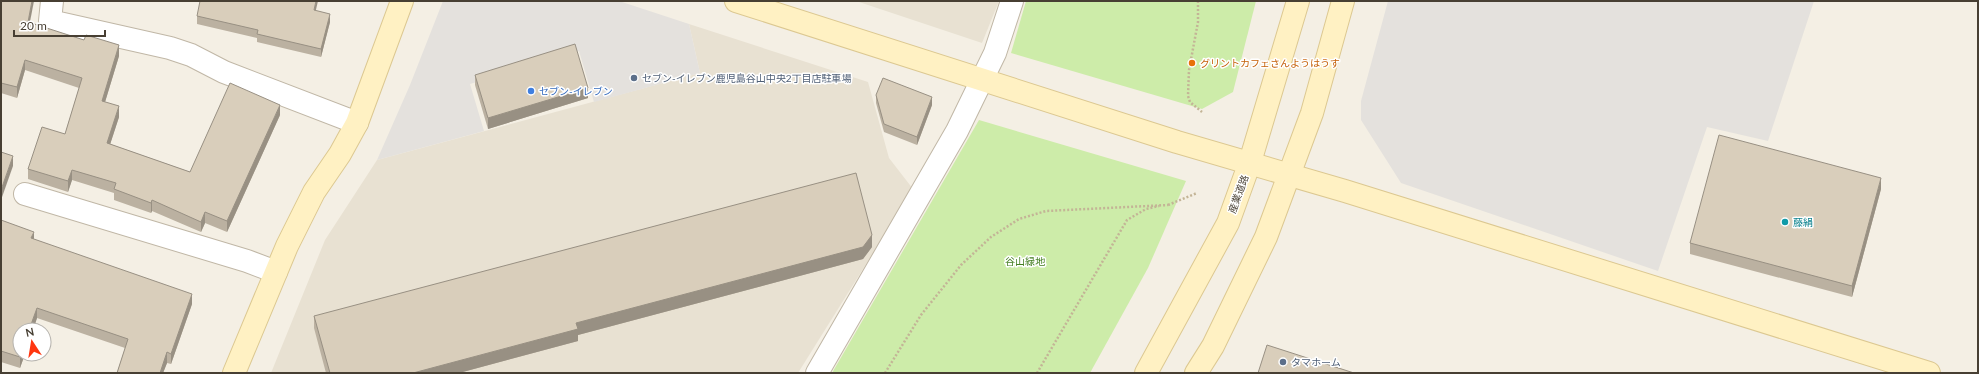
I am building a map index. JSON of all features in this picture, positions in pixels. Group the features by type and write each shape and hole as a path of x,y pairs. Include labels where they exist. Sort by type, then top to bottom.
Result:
{"street":[{"path":"52,1 50,21 170,48 191,55 224,72 357,123"},
{"path":"234,373 287,246 314,192 340,154 357,123 402,1"},
{"path":"736,1 1177,142 1290,174 1929,373"},
{"path":"818,373 957,131 995,53 1012,1"},
{"name":"産業道路","path":"1146,373 1228,223 1250,162 1298,1"},
{"path":"1196,373 1213,346 1266,237 1312,113 1343,1"},
{"path":"25,194 247,261 276,272"}],"path":[{"path":"1198,1 1198,22 1189,70 1188,96 1202,112"},
{"path":"1037,373 1127,220 1146,209 1168,205 1197,193"},
{"path":"885,373 921,315 961,265 991,237 1019,219 1046,211 1168,205"}],"shaded area":[{"name":"セブン-イレブン鹿児島谷山中央2丁目店駐車場","path":"443,1 619,1 689,24 700,73 594,102 579,51 470,84 484,131 377,160 410,85"},
{"path":"856,1 999,1 982,43"},
{"path":"1388,1 1814,1 1768,141 1707,127 1658,271 1401,183 1361,120 1361,101"},
{"path":"689,24 868,82 889,158 913,189 798,373 271,373 325,240 377,160 700,73"}],"green space":[{"path":"1026,1 1256,1 1233,92 1202,109 1011,53"},
{"name":"谷山緑地","path":"979,120 1186,181 1148,268 1090,373 832,373"}],"building":[{"path":"1,1 32,1 28,22 84,40 86,35 119,45 102,101 119,106 107,143 190,172 230,83 280,105 227,221 205,212 201,222 152,200 151,203 114,189 116,183 72,170 68,181 28,169 42,127 65,134 82,78 25,60 17,87 1,83"},
{"path":"200,1 316,1 314,10 330,14 321,49 257,34 258,30 197,16"},
{"name":"セブン-イレブン","path":"575,44 588,88 488,118 475,75"},
{"path":"883,78 932,97 917,137 884,124 876,95"},
{"name":"藤絹","path":"1719,135 1881,178 1852,286 1690,243"},
{"path":"1,152 13,156 1,190"},
{"path":"856,173 872,235 863,247 576,323 578,329 413,373 330,373 314,316"},
{"path":"1,220 34,232 31,238 192,294 171,354 167,352 160,373 117,373 128,339 37,308 32,322 12,322 12,354 1,351"},
{"name":"タマホーム","path":"1267,345 1354,373 1258,373"}],"place":[{"name":"グリントカフェさんようはうす","path":"1192,63"},
{"name":"セブン-イレブン鹿児島谷山中央2丁目店駐車場","path":"634,78"},
{"name":"セブン-イレブン","path":"531,91"},
{"name":"藤絹","path":"1785,222"},
{"name":"タマホーム","path":"1283,362"}]}
